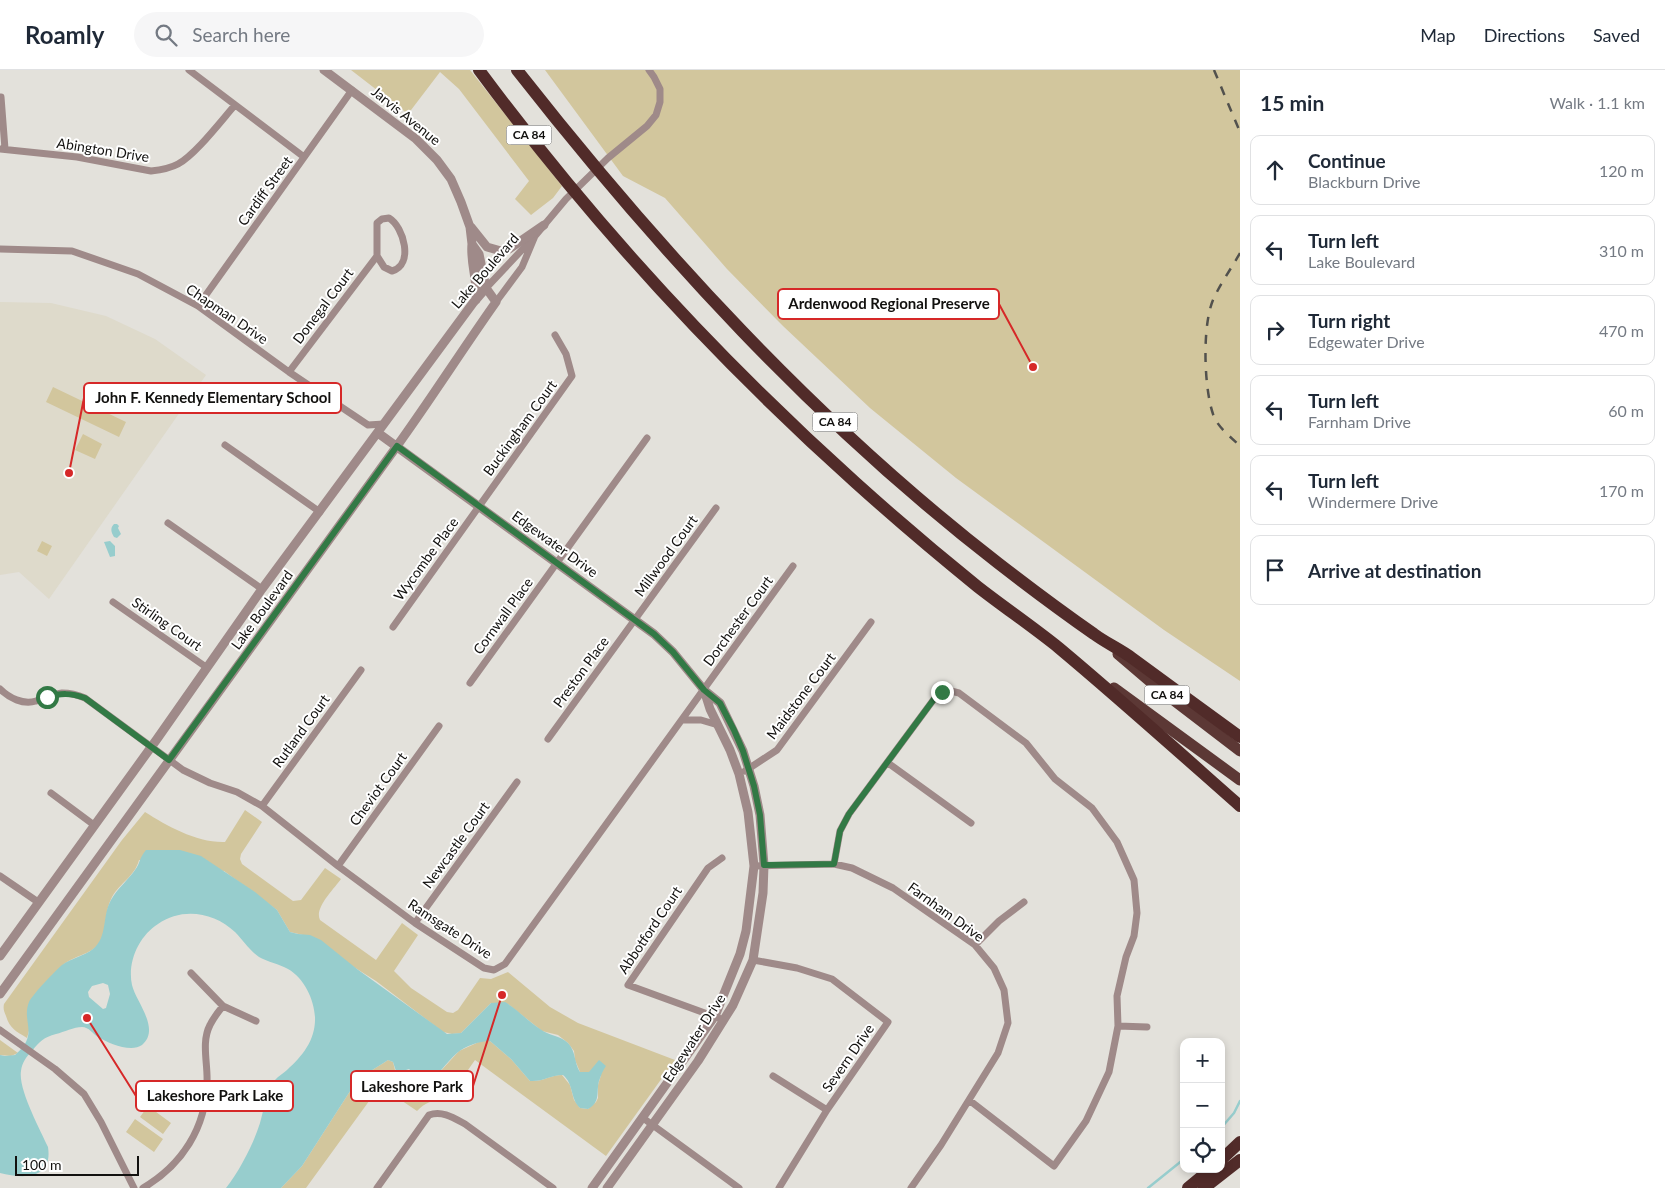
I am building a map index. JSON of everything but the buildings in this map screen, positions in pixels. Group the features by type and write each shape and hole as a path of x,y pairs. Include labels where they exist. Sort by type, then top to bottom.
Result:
{"highway":[{"name":"CA 84","path":"479,70 529,136 581,199 682,312 745,378 856,483 915,535 1058,648"},
{"name":"CA 84","path":"517,70 657,241 794,383 878,462 938,514 998,563 1096,636 1159,689 1240,751"},
{"path":"1096,636 1129,656 1240,737"},
{"path":"1058,648 1240,780"},
{"path":"1058,648 1240,806"},
{"path":"1225,1156 1240,1142"},
{"path":"1204,1188 1240,1160"},
{"path":"1188,1188 1206,1173"}],"street":[{"path":"189,70 304,157"},
{"name":"Jarvis Avenue","path":"324,70 416,139 438,160 451,179 470,227 472,244 479,254 486,288 496,302"},
{"name":"Jarvis Avenue","path":"330,70 352,90"},
{"name":"Lake Boulevard","path":"0,956 262,589 476,300 566,199 608,158 647,126 656,115 660,102 660,89 649,70"},
{"name":"Cardiff Street","path":"198,306 352,90"},
{"path":"1,97 2,149"},
{"name":"Abington Drive","path":"2,149 77,157 151,171 163,170 179,164 201,144 235,105"},
{"path":"389,218 395,221 400,230 405,255 404,262 398,269 392,271 384,267 377,256 378,223 382,219 389,218"},
{"path":"470,227 487,247 501,251 509,249 544,225"},
{"name":"Lake Boulevard","path":"0,994 441,384 450,368 522,267 535,236"},
{"path":"472,244 471,255 476,284 476,300"},
{"name":"Chapman Drive","path":"0,249 72,251 138,274 198,306 289,372 368,425"},
{"name":"Donegal Court","path":"289,372 377,256"},
{"name":"Buckingham Court","path":"480,506 572,376 566,354 554,335"},
{"path":"372,441 368,425 384,424"},
{"name":"Edgewater Drive","path":"378,433 654,634 673,652 704,690 720,703 743,751 754,786 760,815 764,865 761,912 753,960 733,1005 698,1061 607,1188"},
{"name":"Cornwall Place","path":"470,683 647,438"},
{"path":"225,445 320,512"},
{"name":"Wycombe Place","path":"393,627 480,506"},
{"name":"Millwood Court","path":"635,619 716,508"},
{"path":"168,523 262,589"},
{"name":"Dorchester Court","path":"704,690 793,566"},
{"name":"Stirling Court","path":"113,602 206,667"},
{"name":"Preston Place","path":"548,740 635,619"},
{"name":"Maidstone Court","path":"739,774 777,750 871,622"},
{"name":"Rutland Court","path":"262,806 361,670"},
{"name":"Ramsgate Drive","path":"0,689 13,699 34,702 61,693 74,694 85,698 183,770 210,783 237,792 262,806 415,923 484,968 494,970 504,964 704,690"},
{"name":"Edgewater Drive","path":"592,1188 715,1016 733,973 746,931 754,866 749,818 739,774 730,750 710,709 704,690"},
{"path":"834,864 840,831 849,814 937,695 942,692 953,691 1026,743 1055,779 1092,808 1117,842 1134,880 1137,913 1134,936 1126,957 1117,996 1118,1026 1110,1072 1086,1121 1054,1166 969,1100"},
{"path":"683,720 701,720 718,725"},
{"name":"Cheviot Court","path":"338,866 439,726"},
{"path":"888,763 971,823"},
{"name":"Newcastle Court","path":"415,923 517,782"},
{"path":"51,793 94,825"},
{"name":"Abbotford Court","path":"722,858 708,868 628,985 724,1020"},
{"name":"Farnham Drive","path":"754,866 834,864 852,868 893,888 975,945 994,968 1004,990 1008,1023 998,1053 911,1188"},
{"path":"0,876 38,902"},
{"path":"975,945 999,921 1024,902"},
{"name":"Severn Drive","path":"753,960 797,968 832,979 888,1022 827,1110 779,1188"},
{"path":"191,974 223,1006 256,1021"},
{"path":"143,1188 155,1181 180,1158 196,1132 206,1107 208,1080 205,1053 209,1027 223,1006"},
{"path":"1118,1026 1147,1027"},
{"path":"0,1030 55,1068 84,1094 101,1122 134,1188"},
{"path":"773,1076 827,1110"},
{"path":"381,1187 428,1115 435,1113 450,1116 465,1124 553,1188"},
{"path":"643,1118 739,1188"}],"shaded area":[{"path":"351,70 470,70 562,186 553,198 531,215 515,199 529,181 459,89 440,72 408,114"},
{"path":"545,70 1240,70 1240,681 1164,630 956,478 870,408 783,326 727,269 665,198 623,176"},
{"path":"0,302 51,303 106,316 155,339 206,375 49,599 19,572 0,575"},
{"path":"53,387 126,422 119,437 46,402"},
{"path":"83,434 102,444 95,459 75,450"},
{"path":"42,541 52,546 47,556 37,551"},
{"path":"245,810 262,822 241,854 242,864 293,901 301,900 325,868 341,879 322,904 319,915 320,920 376,960 402,923 418,935 394,971 411,988 447,1012 453,1013 458,1010 480,978 491,979 508,972 550,1007 578,1023 675,1060 606,1156 475,1060 447,1100 430,1102 417,1111 380,1086 306,1188 281,1188 302,1166 354,1085 366,1074 388,1060 393,1062 395,1070 400,1072 411,1070 416,1080 425,1082 438,1074 459,1051 481,1041 490,1041 511,1059 530,1081 562,1075 570,1085 574,1100 580,1108 588,1109 598,1098 598,1085 601,1075 580,1072 575,1060 574,1051 568,1043 558,1035 542,1031 508,1004 491,1003 461,1033 443,1032 376,981 303,935 290,932 277,910 224,871 139,860 134,871 112,897 100,942 87,953 65,963 47,983 27,1014 30,1027 27,1038 12,1027 4,1011 4,1004 122,840 145,812 193,837 214,842 225,842"},
{"path":"0,1040 18,1053 11,1056 0,1055"},
{"path":"148,1106 171,1123 163,1134 140,1117"},
{"path":"135,1119 163,1139 154,1152 126,1132"}],"water":[{"path":"114,524 119,526 121,534 117,538 114,537 112,532"},
{"path":"110,541 115,546 115,556 110,557 104,542"},
{"path":"146,850 180,850 201,856 255,892 277,910 290,932 310,935 321,940 357,969 447,1034 461,1033 491,1003 505,1002 543,1031 562,1038 568,1043 571,1046 580,1072 589,1072 599,1060 606,1066 599,1081 595,1103 588,1109 580,1108 569,1083 563,1075 530,1081 511,1059 490,1041 477,1043 460,1050 434,1077 425,1082 416,1080 414,1074 409,1069 400,1072 396,1071 393,1062 388,1060 366,1074 354,1085 302,1166 281,1188 226,1188 254,1140 272,1084 298,1059 311,1040 315,1025 313,1003 303,983 294,973 285,967 259,957 227,925 208,916 198,914 177,915 158,924 145,935 136,950 131,967 134,992 148,1023 147,1039 142,1045 126,1048 96,1036 87,1028 79,1027 45,1038 37,1045 22,1065 21,1079 30,1109 48,1147 46,1166 34,1175 18,1176 0,1173 0,1055 15,1055 27,1041 27,1009 31,998 39,988 62,965 93,949 98,944 111,900 137,868","holes":["103,983 108,985 110,994 106,1008 103,1009 89,997 88,992 92,986"]}],"waterway":[{"path":"1225,1123 1234,1113 1240,1101"},
{"path":"1148,1188 1180,1162"}],"railway":[{"path":"1214,70 1240,132"},
{"path":"1240,253 1213,300 1209,311 1206,341 1206,373 1213,414 1221,427 1240,446"}],"place":[{"name":"Ardenwood Regional Preserve","path":"1033,367"},
{"name":"John F. Kennedy Elementary School","path":"69,473"},
{"name":"Lakeshore Park","path":"502,995"},
{"name":"Lakeshore Park Lake","path":"87,1018"}],"route":[{"path":"47,697 61,693 74,694 85,698 169,760 397,446 654,634 673,652 704,690 720,703 743,751 754,786 760,815 764,865 834,864 840,831 849,814 937,695 942,692"}]}
